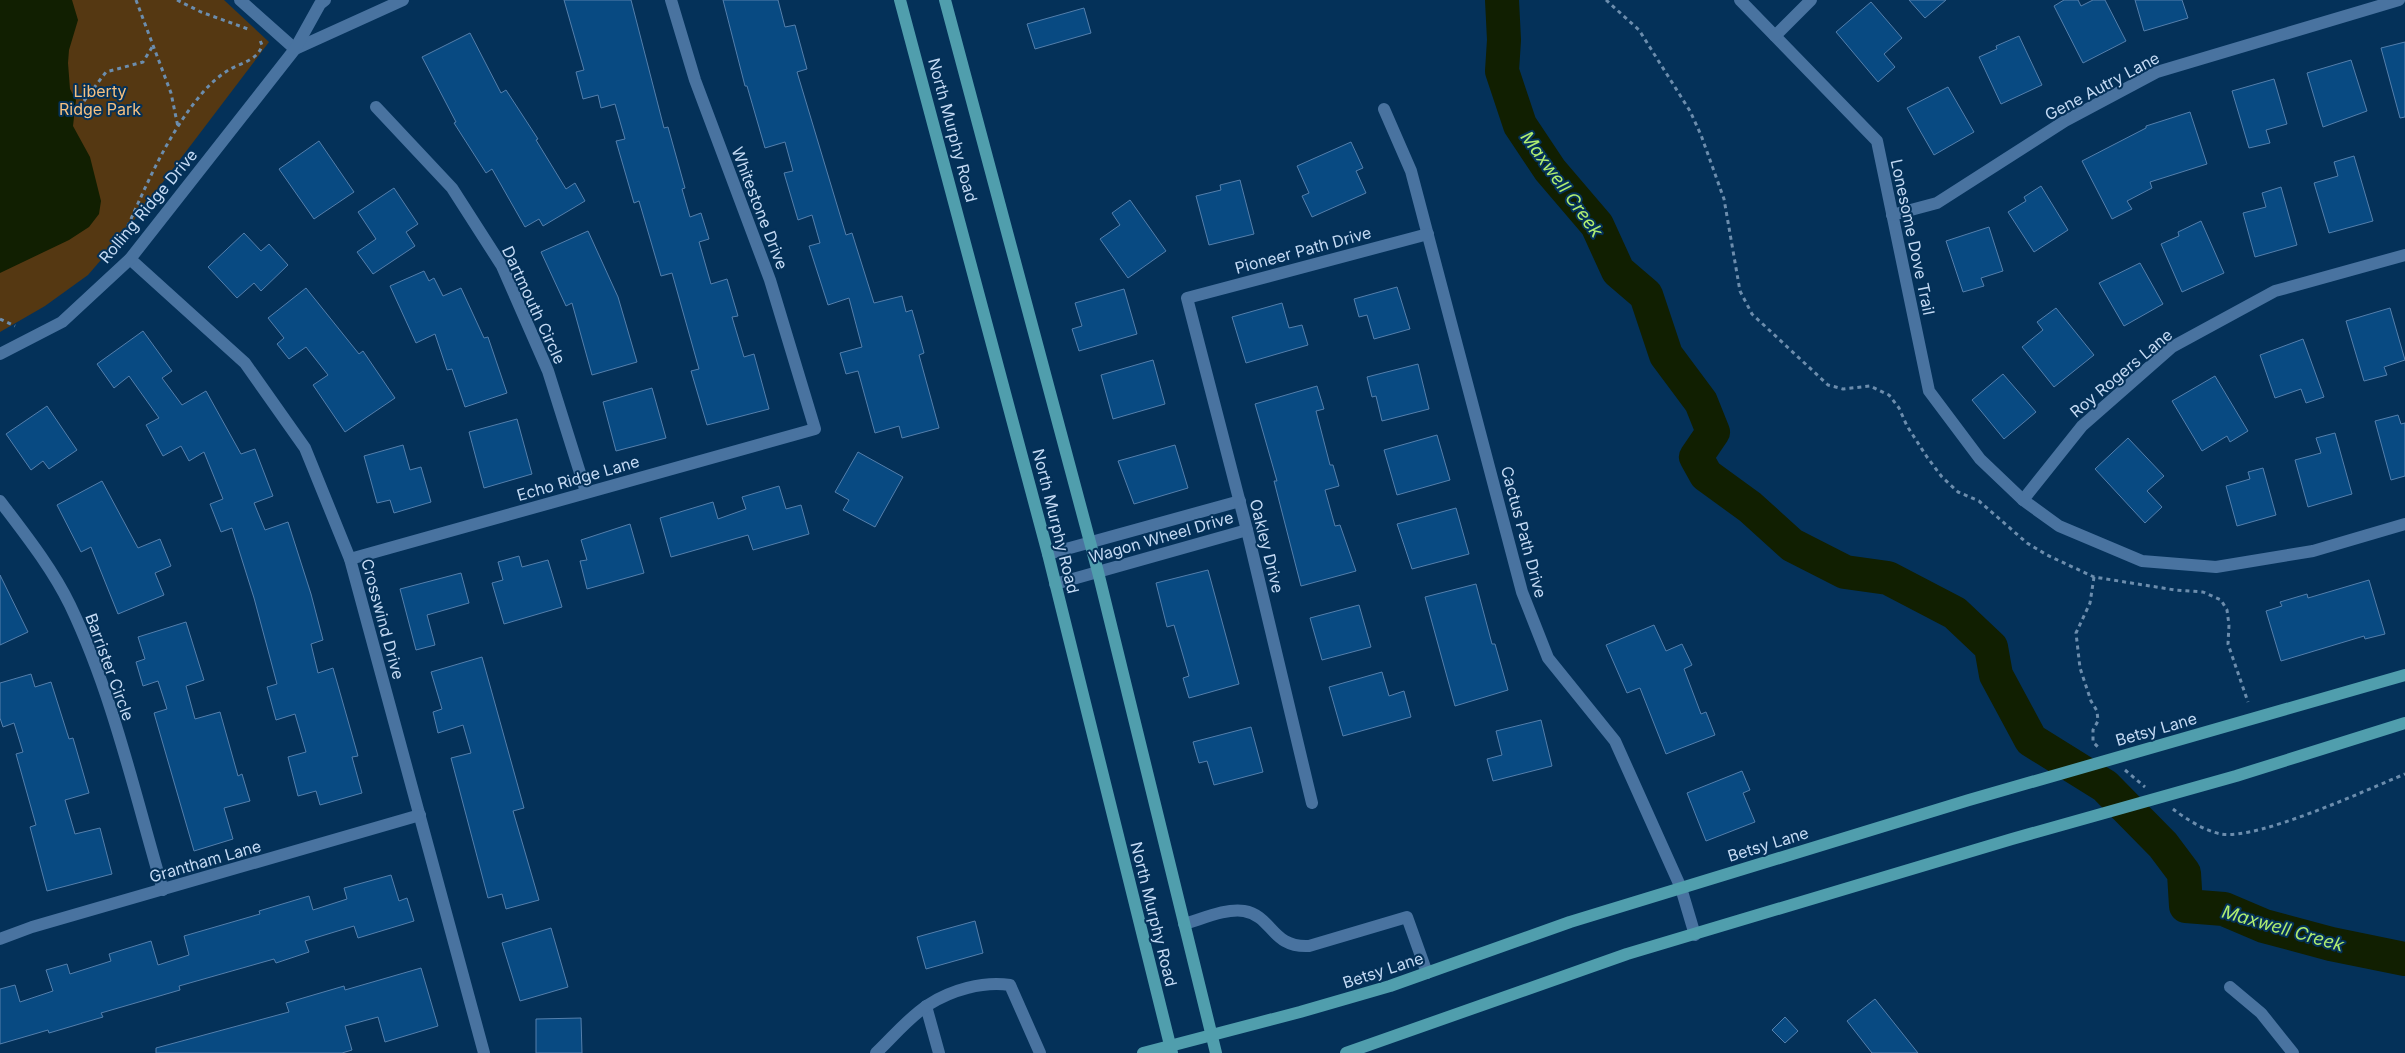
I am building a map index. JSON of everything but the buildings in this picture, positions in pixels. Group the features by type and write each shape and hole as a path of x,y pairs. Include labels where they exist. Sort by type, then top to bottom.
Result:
{"main road":[{"name":"North Murphy Road","path":"900,0 1048,554 1171,1049"},
{"name":"North Murphy Road","path":"945,0 1098,572 1216,1053"},
{"name":"Betsy Lane","path":"1143,1053 1171,1049 1318,1007 1427,973 1570,922 1969,800 2405,675"},
{"path":"1346,1053 1582,969 2012,839 2236,776 2405,723"}],"street":[{"path":"240,0 295,49"},
{"name":"Rolling Ridge Drive","path":"0,354 62,322 130,259 295,49 320,4 325,0"},
{"name":"Rolling Ridge Drive","path":"295,49 403,0"},
{"name":"Whitestone Drive","path":"671,0 695,80 770,280 815,429"},
{"name":"Lonesome Dove Trail","path":"1740,0 1877,141 1928,391 1980,460 2023,500 2059,526 2142,561 2216,567 2313,551 2405,524"},
{"path":"1775,36 1811,0"},
{"name":"Gene Autry Lane","path":"1892,215 1937,203 2065,121 2157,72 2398,0"},
{"name":"Dartmouth Circle","path":"376,108 452,188 502,266 548,371 586,492"},
{"name":"Cactus Path Drive","path":"1384,109 1411,172 1525,601 1548,658 1616,741 1681,888 1695,935"},
{"name":"Pioneer Path Drive","path":"1187,298 1428,234"},
{"name":"Roy Rogers Lane","path":"2023,500 2082,426 2172,347 2275,291 2405,254"},
{"name":"Crosswind Drive","path":"130,259 245,363 305,448 350,559 484,1053"},
{"name":"Oakley Drive","path":"1187,298 1240,501 1312,803"},
{"name":"Echo Ridge Lane","path":"350,559 815,429"},
{"name":"Barrister Circle","path":"0,501 31,541 73,612 105,690 163,890"},
{"name":"Wagon Wheel Drive","path":"1048,554 1240,501"},
{"name":"Wagon Wheel Drive","path":"1055,584 1247,530"},
{"name":"Grantham Lane","path":"0,939 32,927 420,815"},
{"path":"1184,924 1231,911 1245,911 1258,918 1281,940 1295,947 1309,946 1407,917 1427,973"},
{"path":"876,1053 926,1006 960,990 996,983 1010,985 1040,1053"},
{"path":"2230,987 2261,1013 2293,1053"},
{"path":"926,1006 939,1053"}],"path":[{"path":"136,0 154,43 171,93 178,127"},
{"path":"120,240 155,167 178,127 199,97 217,78 257,55 262,45 254,33 247,28 201,12 177,0"},
{"path":"1606,0 1639,30 1701,134 1724,199 1740,291 1752,314 1828,385 1843,389 1870,386 1889,395 1899,408 1907,426 1927,457 1952,487 1979,501 2034,547 2094,577 2175,590 2203,592 2221,600 2227,610 2229,625 2228,644 2248,702"},
{"path":"84,101 106,72 143,62 154,43"},
{"path":"0,319 15,326"},
{"path":"2091,701 2080,668 2076,633 2090,603 2094,577"}],"green space":[{"name":"Liberty Ridge Park","path":"0,0 224,0 269,42 125,232 88,275 45,306 0,332"}],"shaded area":[{"path":"0,0 72,0 78,20 69,50 68,63 70,89 76,100 73,126 90,157 101,201 99,214 89,227 69,240 0,273"}],"waterway":[{"name":"Maxwell Creek","path":"1502,0 1504,40 1502,71 1520,125 1550,170 1597,225 1618,271 1646,295 1666,355 1701,402 1713,432 1696,457 1706,475 1750,507 1792,545 1845,572 1888,578 1955,613 1991,647 1996,675 2031,740 2105,786 2163,845 2184,873 2186,906 2224,909 2264,926 2331,944 2405,959"}]}
